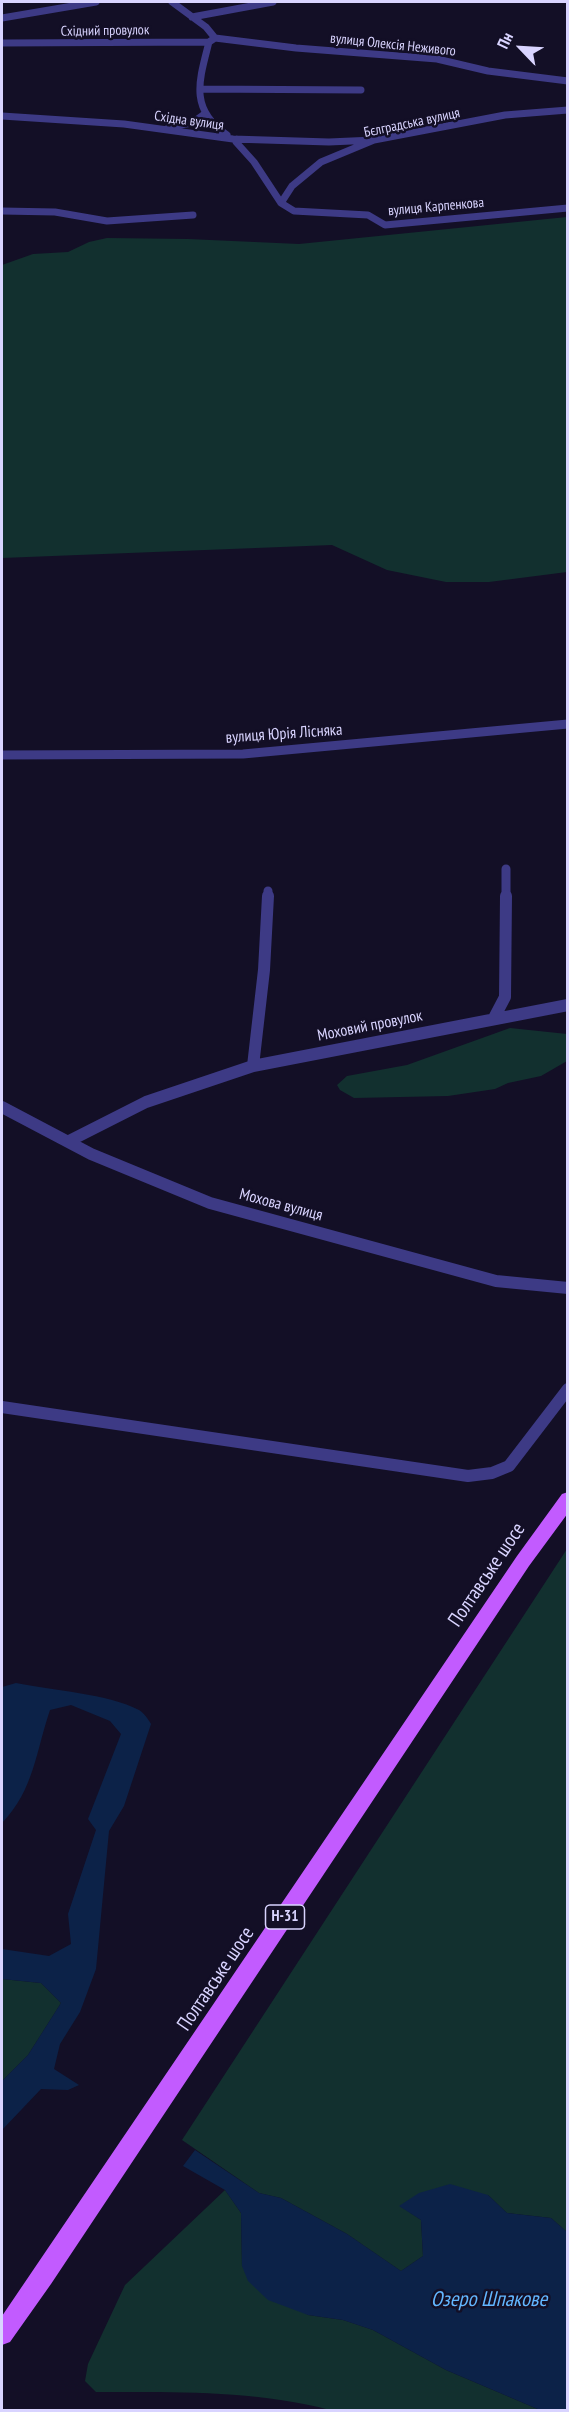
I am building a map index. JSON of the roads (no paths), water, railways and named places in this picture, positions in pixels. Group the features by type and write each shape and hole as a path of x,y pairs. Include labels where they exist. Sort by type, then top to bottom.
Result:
{"main road":[{"name":"Полтавське шосе","path":"2,2334 567,1499"}],"street":[{"name":"Східний провулок","path":"2,18 96,2"},
{"path":"172,2 192,17 212,40 200,89 199,98 203,115 215,129 235,139 254,162 281,203"},
{"path":"192,17 273,2"},
{"name":"Східний провулок","path":"2,43 212,40"},
{"name":"вулиця Олексія Неживого","path":"212,40 437,59 488,71 567,81"},
{"path":"200,89 361,90"},
{"name":"Бєлградська вулиця","path":"281,203 292,186 321,162 374,140 443,129 505,115 567,110"},
{"path":"155,128 183,126 200,120 203,115"},
{"name":"Східна вулиця","path":"2,116 155,128 235,139 328,142 374,140"},
{"name":"вулиця Карпенкова","path":"281,203 294,211 368,215 385,225 567,208"},
{"path":"2,211 55,213 107,221 193,215"},
{"name":"вулиця Юрія Лісняка","path":"2,754 258,753 567,724"},
{"path":"494,1018 505,997 506,869"},
{"path":"253,1066 264,969 268,891"},
{"name":"Моховий провулок","path":"69,1141 146,1102 253,1066 567,1005"},
{"name":"Мохова вулиця","path":"2,1107 102,1159 210,1203 496,1281 567,1288"},
{"path":"2,1407 461,1476 478,1476 495,1473 509,1466 567,1389"}],"water":[{"path":"16,1683 112,1700 139,1710 151,1724 124,1806 109,1831 96,1969 80,2012 60,2044 54,2069 79,2085 68,2090 41,2089 2,2130 2,2081 28,2055 61,2003 41,1983 2,1979 2,1949 49,1956 71,1944 68,1914 96,1830 88,1819 121,1734 110,1721 71,1705 50,1710 28,1784 13,1810 2,1823 2,1687"},
{"name":"Озеро Шпакове","path":"195,2150 259,2193 281,2198 347,2234 401,2271 423,2256 421,2220 399,2206 419,2193 450,2184 488,2195 507,2213 551,2218 567,2232 567,2410 540,2410 446,2370 373,2330 343,2320 308,2315 268,2300 248,2281 242,2266 241,2213 225,2190 183,2166"}]}
